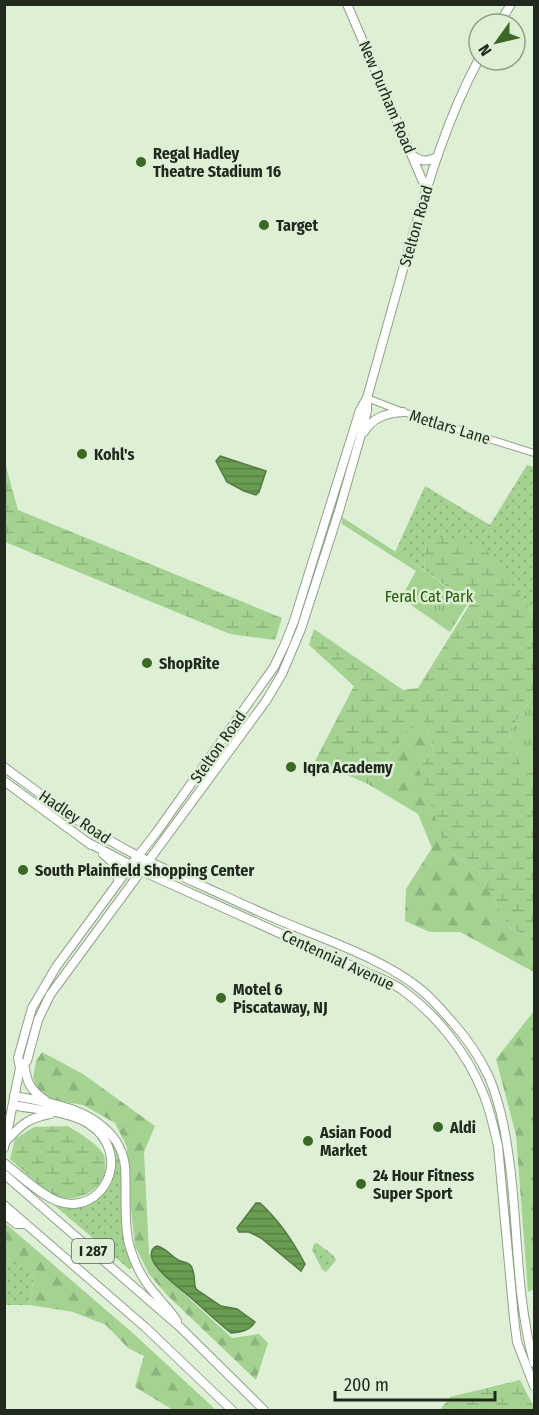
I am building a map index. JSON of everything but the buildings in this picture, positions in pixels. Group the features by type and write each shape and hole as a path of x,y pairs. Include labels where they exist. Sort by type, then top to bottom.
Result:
{"highway":[{"path":"22,1066 30,1087 50,1103"},
{"path":"14,1101 50,1103 79,1111 96,1120 109,1131 120,1148 125,1164 125,1218 129,1243 136,1263 144,1280 182,1328"},
{"path":"4,1163 56,1201 70,1204 89,1200 100,1191 109,1178 111,1170 111,1154 108,1147 98,1132 87,1124 72,1117 14,1101"},
{"path":"5,1145 20,1126 29,1120 59,1114"},
{"name":"I 287","path":"4,1174 182,1328 264,1410"},
{"name":"I 287","path":"4,1205 145,1327 231,1410"},
{"path":"4,1214 16,1224 27,1224"}],"main road":[{"name":"New Durham Road","path":"347,4 426,189"},
{"name":"Stelton Road","path":"22,1066 18,1058 30,1015 56,967 156,833 274,668 285,644 360,410 367,398 426,189 444,136 472,72"},
{"path":"412,155 417,159 427,161 437,157"},
{"name":"Stelton Road","path":"5,1145 22,1066 27,1061 38,1020 50,995 266,701 282,674 301,629 339,511 367,411 367,398"},
{"path":"360,438 368,426 379,417 393,412 403,412"},
{"name":"Hadley Road","path":"4,767 99,835 149,861"},
{"name":"Hadley Road","path":"4,781 114,864 118,882"},
{"name":"Hadley Road","path":"87,842 142,871"},
{"name":"Centennial Avenue","path":"149,861 375,962 405,978 425,993 464,1035 488,1077 499,1106 513,1196 521,1293 534,1363"},
{"name":"Centennial Avenue","path":"142,871 370,973 400,989 422,1007 460,1050 483,1094 498,1146 517,1342 534,1386"}],"street":[{"name":"Metlars Lane","path":"367,398 403,412 534,453"}],"green space":[{"path":"5,463 18,510 282,618 275,640 230,634 5,542"},
{"path":"527,465 534,467 534,611 426,541 424,570 395,552 425,486 490,525"},
{"name":"Feral Cat Park","path":"342,517 419,567 468,603 450,632 401,598 416,571 342,524"},
{"path":"435,536 485,548 530,609 534,611 534,695 509,732 521,766 534,773 534,937 524,935 509,927 478,871 446,850 418,767 434,751 423,719 408,732 368,784 315,761 354,686 309,645 314,629 403,690 418,688 470,604 424,570 426,541"},
{"path":"534,695 534,773 521,766 509,732"},
{"path":"423,718 434,752 446,850 478,871 509,927 524,935 534,937 534,972 460,932 430,932 405,921 406,889 432,848 418,814 368,784 408,732"},
{"path":"534,1011 534,1289 528,1292 516,1135 496,1059"},
{"path":"42,1052 83,1074 155,1126 144,1152 149,1254 156,1268 232,1338 259,1334 268,1343 256,1380 168,1296 149,1274 135,1246 127,1147 115,1123 83,1105 53,1100 38,1090 33,1078 36,1061"},
{"path":"68,1126 97,1146 105,1158 104,1176 100,1183 88,1193 73,1198 57,1197 47,1191 10,1159 15,1139 34,1127"},
{"path":"114,1147 122,1167 133,1267 129,1269 54,1205 73,1208 95,1200 110,1185 116,1161"},
{"path":"5,1223 135,1335 216,1410 173,1410 135,1387 144,1356 128,1348 106,1325 73,1312 30,1305 34,1273 9,1258 5,1258"},
{"path":"317,1243 336,1260 325,1272 312,1250 314,1244"},
{"path":"5,1258 34,1272 30,1305 5,1305"},
{"path":"520,1380 534,1410 440,1410 450,1397"}],"shaded area":[{"path":"220,456 266,471 256,495 227,482 216,461"},
{"path":"256,1203 260,1203 267,1210 291,1239 305,1264 301,1271 261,1238 249,1232 239,1232 237,1228"},
{"path":"157,1246 178,1260 190,1264 196,1289 221,1306 237,1309 255,1322 253,1325 244,1331 234,1333 226,1329 168,1279 154,1263 151,1255 152,1250"}],"place":[{"name":"Regal Hadley Theatre Stadium 16","path":"141,162"},
{"name":"Target","path":"264,225"},
{"name":"Kohl's","path":"82,454"},
{"name":"ShopRite","path":"147,663"},
{"name":"Iqra Academy","path":"291,767"},
{"name":"South Plainfield Shopping Center","path":"23,870"},
{"name":"Motel 6 Piscataway, NJ","path":"221,998"},
{"name":"Aldi","path":"438,1127"},
{"name":"Asian Food Market","path":"308,1141"},
{"name":"24 Hour Fitness Super Sport","path":"361,1184"}]}
